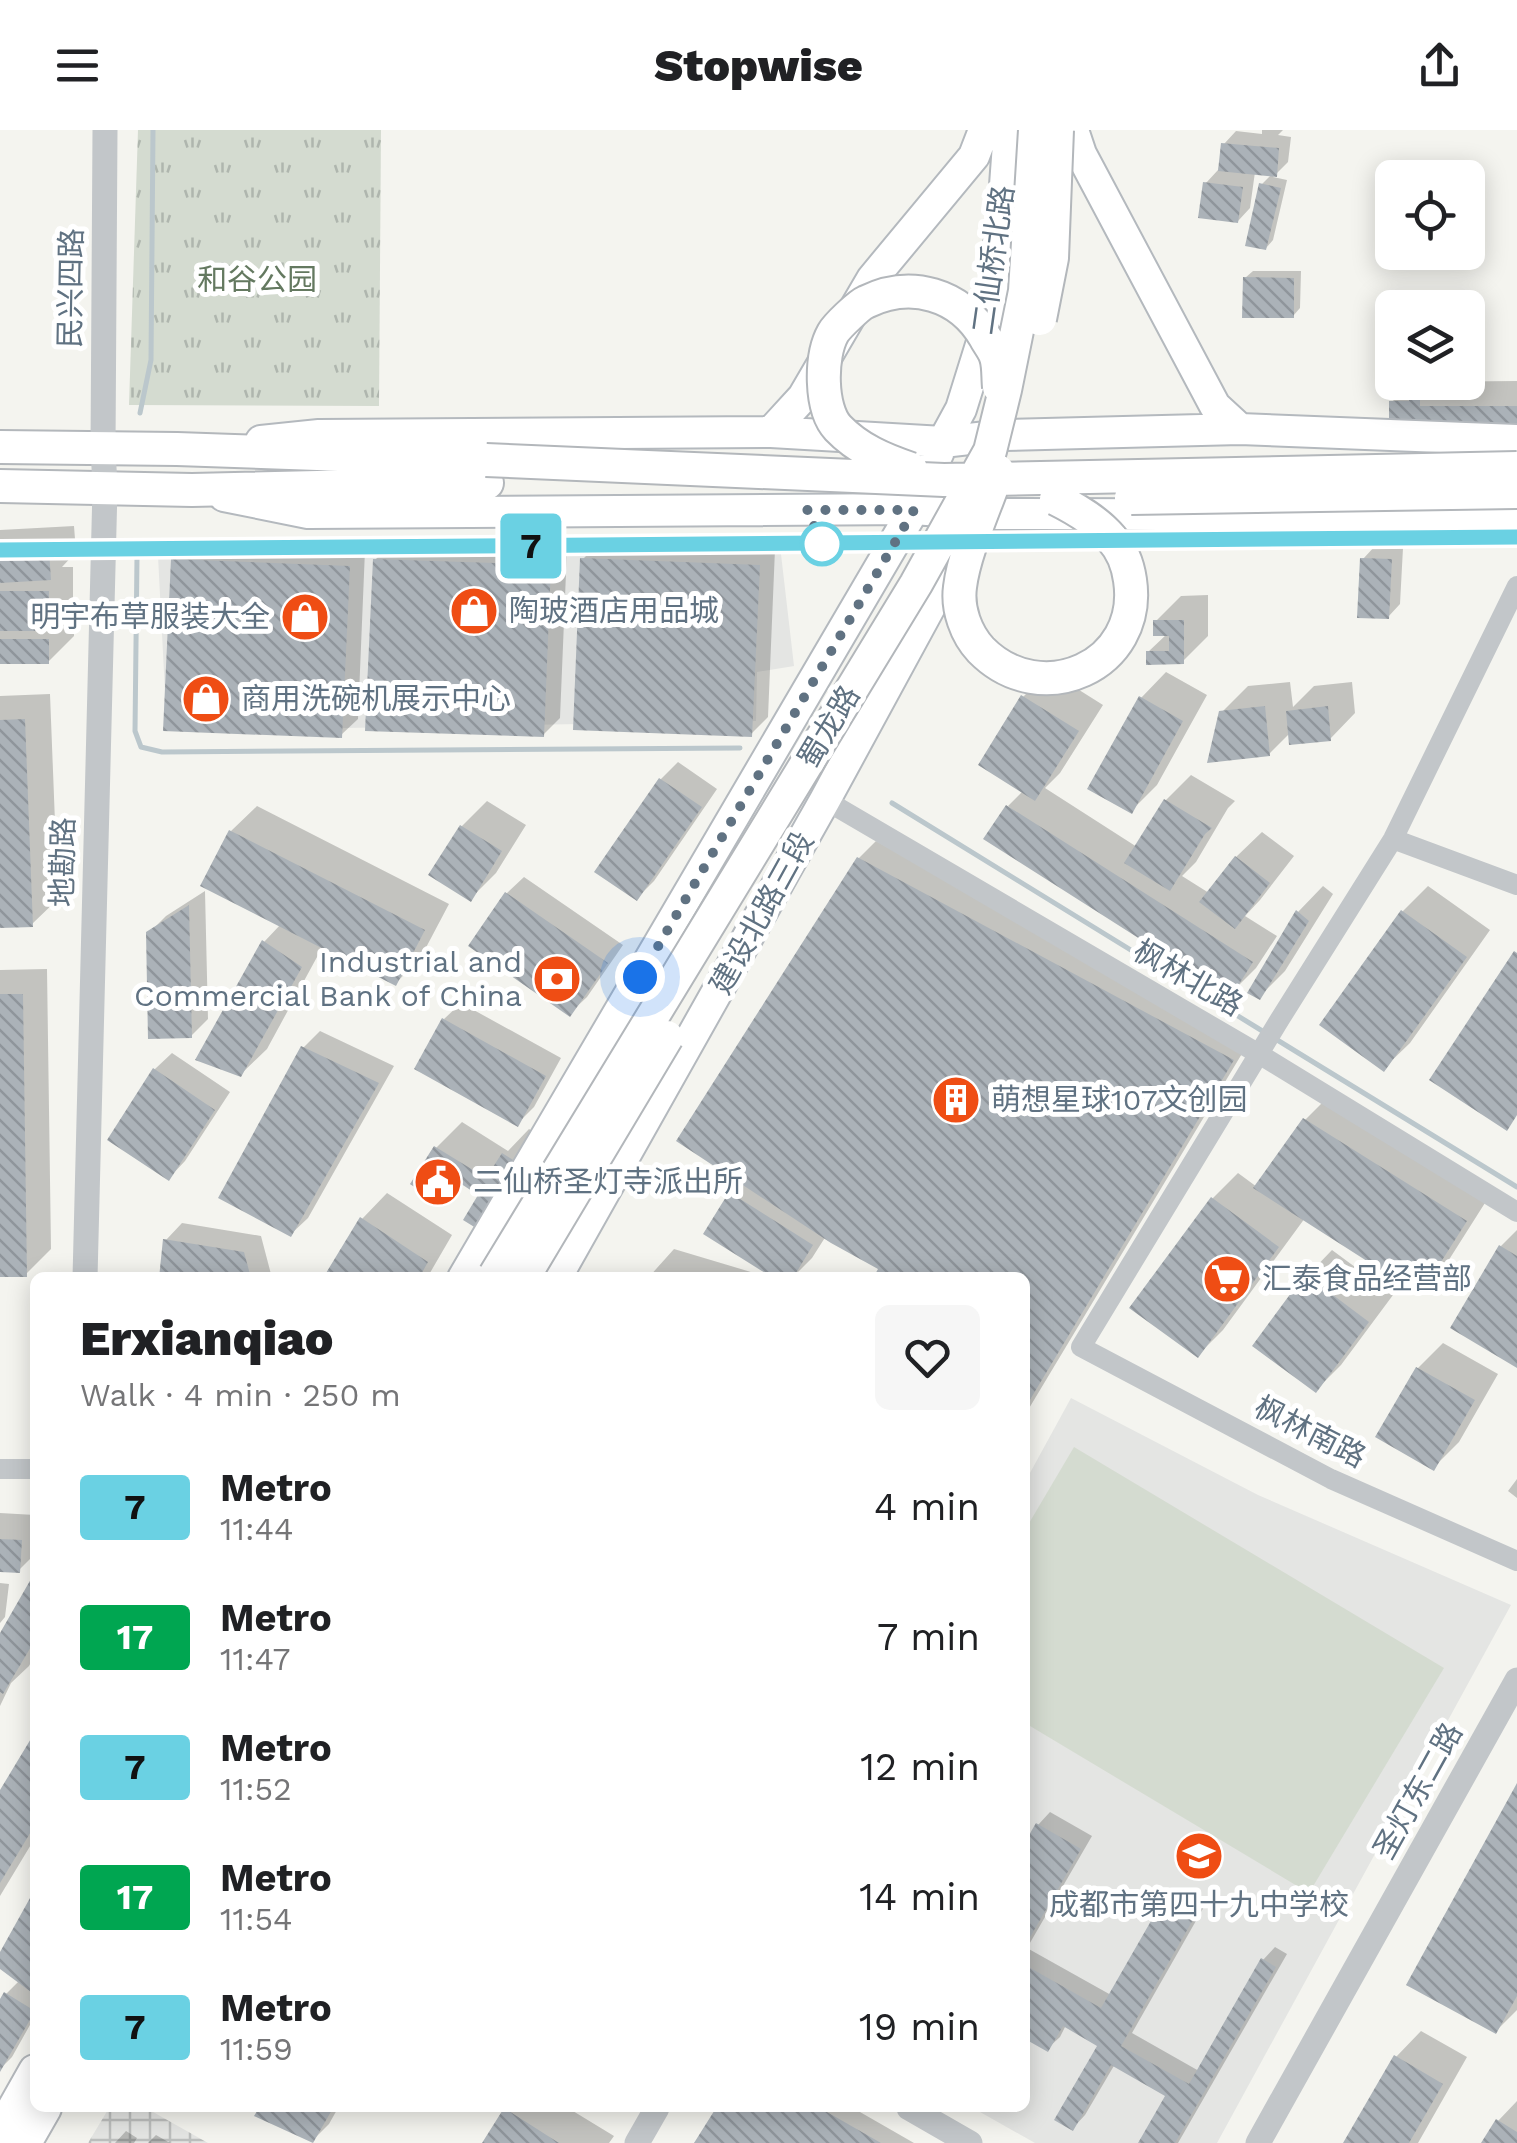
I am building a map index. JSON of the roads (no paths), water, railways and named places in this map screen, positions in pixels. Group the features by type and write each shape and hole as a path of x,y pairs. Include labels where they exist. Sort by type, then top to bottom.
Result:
{"main road":[{"path":"771,432 803,396 872,280 974,156 984,130"},
{"name":"二仙桥北路","path":"943,442 961,409 990,316 1004,213 1009,130"},
{"name":"蜀龙路","path":"973,488 990,451 1025,290 1035,130"},
{"name":"二仙桥北路","path":"1004,435 1028,304 1049,130"},
{"name":"蜀龙路","path":"497,1272 973,488 1018,426 1052,258 1057,130"},
{"path":"1072,130 1080,154 1216,406 1240,429"},
{"path":"973,488 865,451 835,425 822,374 833,334 863,302 914,291 943,298 963,308 976,322 996,356 999,387 973,488 959,590 963,620 975,644 994,663 1018,675 1044,680 1071,676 1096,663 1115,644 1127,620 1132,594 1128,567 1114,540 1092,520 1056,500"},
{"path":"177,449 319,435 771,432 943,442 1004,435 1240,429 1517,440"},
{"name":"建设北路三段","path":"559,1272 825,800 973,488 1004,435"},
{"path":"497,1272 914,510 943,442"},
{"path":"0,446 177,449 486,472 952,499 1517,492"},
{"path":"192,490 308,513 914,510 973,488 1517,468"},
{"path":"0,486 192,490 486,472 973,488 1517,515"},
{"path":"0,2134 30,2081"},
{"path":"25,2143 43,2112"}],"street":[{"name":"民兴四路","path":"102,448 105,130"},
{"name":"地勘路","path":"85,1272 105,488 102,448"},
{"path":"1262,1049 1394,839 1517,586"},
{"name":"枫林北路","path":"825,800 1262,1049 1517,1212"},
{"path":"1394,839 1517,885"},
{"name":"枫林南路","path":"1262,1049 1081,1347 1330,1479 1517,1561"},
{"path":"0,1469 30,1469"},
{"name":"圣灯东二路","path":"1258,2143 1517,1680"},
{"path":"637,2143 655,2112"},
{"path":"916,2112 970,2143"}],"waterway":[{"path":"140,413 151,360 153,130"},
{"path":"137,557 135,731 141,747 162,752 740,748"},
{"path":"892,803 1264,1032"},
{"path":"1274,1038 1517,1187"}],"metro line":[{"name":"7","path":"0,550 1517,537"}],"place":[{"name":"陶玻酒店用品城","path":"474,611"},
{"name":"明宇布草服装大全","path":"305,617"},
{"name":"商用洗碗机展示中心","path":"206,699"},
{"name":"Industrial and Commercial Bank of China","path":"557,979"},
{"name":"萌想星球107文创园","path":"956,1100"},
{"name":"二仙桥圣灯寺派出所","path":"438,1182"},
{"name":"汇泰食品经营部","path":"1227,1279"},
{"name":"成都市第四十九中学校","path":"1199,1856"}],"park label":[{"name":"和谷公园","path":"257,280"}]}
